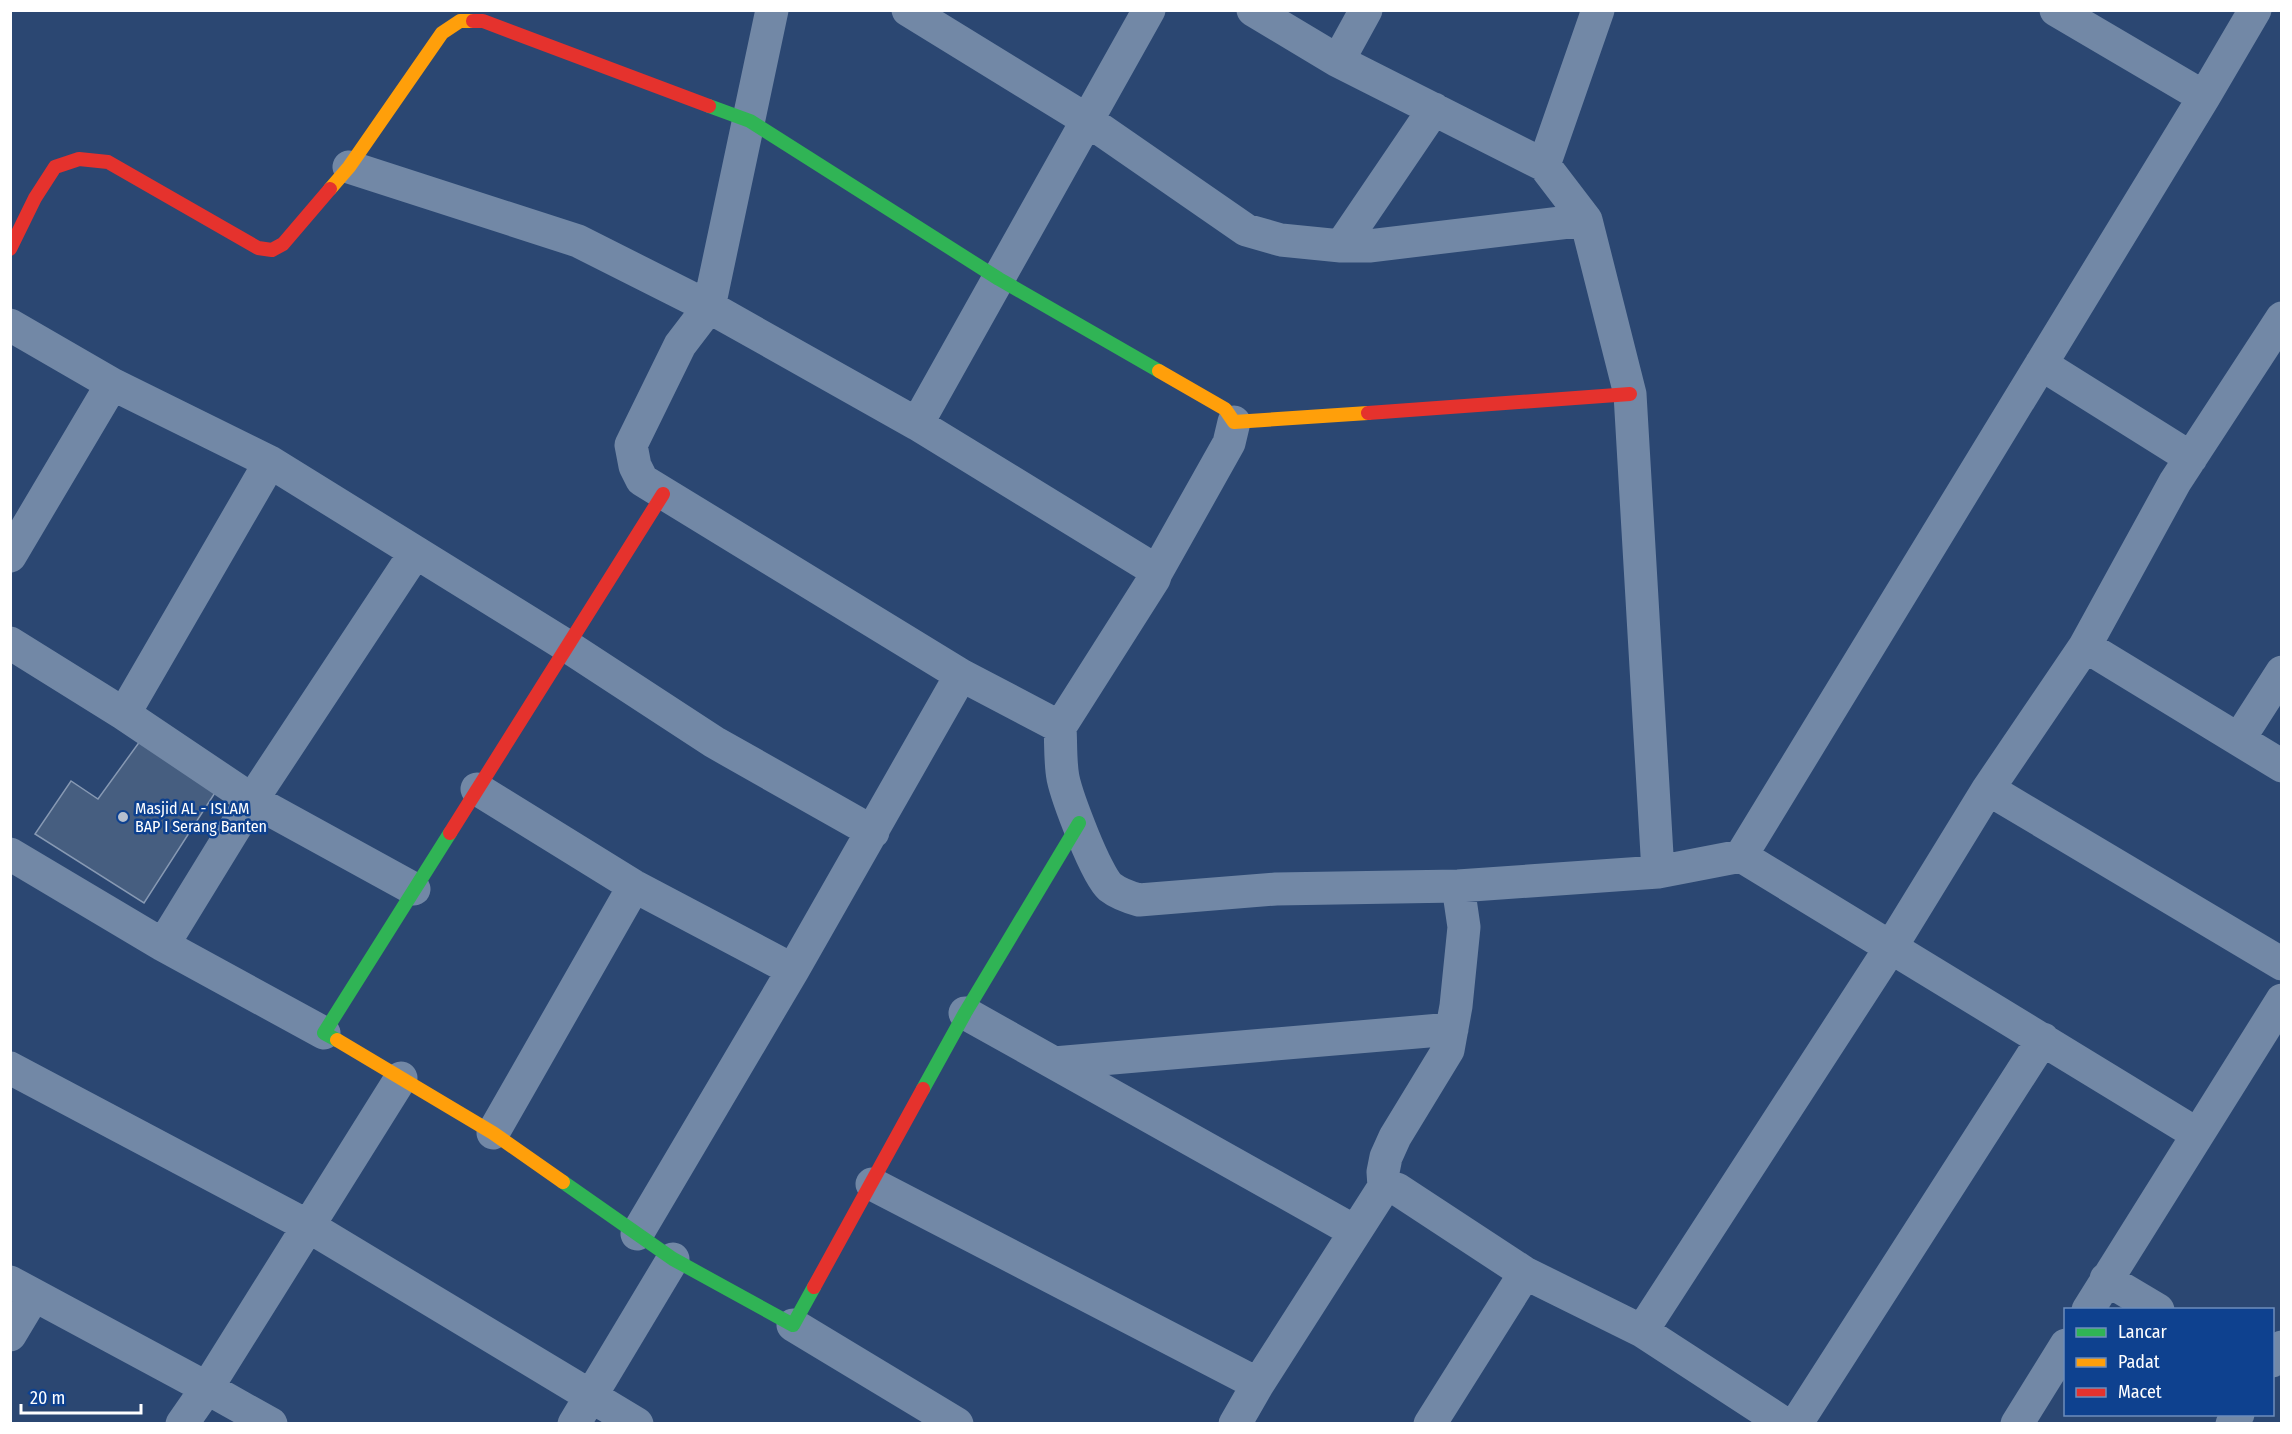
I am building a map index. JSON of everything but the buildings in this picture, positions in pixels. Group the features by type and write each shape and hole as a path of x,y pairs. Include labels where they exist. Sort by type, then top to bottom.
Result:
{"street":[{"path":"772,10 709,307 680,345 631,444 635,466 642,480 663,494 961,675 1060,727"},
{"path":"908,10 1087,120 1246,230 1281,240 1341,246 1369,246 1586,220"},
{"path":"917,424 1149,10"},
{"path":"1253,10 1338,61 1544,165 1586,220 1630,394 1658,872"},
{"path":"1338,61 1366,10"},
{"path":"1544,165 1598,10"},
{"path":"2056,10 2204,97"},
{"path":"1741,856 2255,10"},
{"path":"10,249 35,198 55,167 79,159 108,162 258,248 272,250 283,244 349,167 442,33 460,21 483,21 750,121 999,279 1225,409 1234,422 1229,443 1154,579 1060,727 1063,777 1079,822 1102,876 1123,896 1139,900 1276,890 1458,885 1658,872 1741,856 2197,1134"},
{"path":"1341,246 1434,109"},
{"path":"349,167 578,241 709,307 917,424 1152,568 1156,573"},
{"path":"1642,1331 1891,947 1988,789 2085,646 2175,482 2282,318"},
{"path":"10,325 112,384 270,462 567,646 714,742 873,832"},
{"path":"2041,364 2191,458"},
{"path":"10,556 112,384"},
{"path":"1234,422 1630,394"},
{"path":"124,714 270,462"},
{"path":"324,1033 663,494"},
{"path":"163,945 252,800 415,553"},
{"path":"10,643 124,714 252,800 414,889"},
{"path":"2085,646 2282,766"},
{"path":"2239,739 2282,672"},
{"path":"637,1234 873,832 961,675"},
{"path":"477,789 634,885 793,970"},
{"path":"1988,789 2282,964"},
{"path":"793,1325 965,1014 1079,822"},
{"path":"10,854 163,945 324,1033 493,1133 673,1259 793,1325 957,1424"},
{"path":"493,1133 634,885"},
{"path":"1235,1424 1354,1231 1384,1187 1383,1172 1386,1157 1395,1137 1448,1050 1459,988 1464,927 1458,885"},
{"path":"2089,1308 2282,1000"},
{"path":"965,1014 1354,1231"},
{"path":"1054,1063 1452,1029"},
{"path":"1796,1424 2043,1039"},
{"path":"10,1068 308,1226 637,1424"},
{"path":"182,1424 207,1388 401,1078"},
{"path":"872,1184 1258,1384"},
{"path":"1384,1187 1397,1189 1525,1273 1642,1331 1785,1424"},
{"path":"574,1424 673,1259"},
{"path":"1436,1421 1525,1273"},
{"path":"2106,1279 2155,1308"},
{"path":"10,1335 22,1288 271,1424"},
{"path":"2017,1424 2064,1348"}],"traffic: fast":[{"path":"709,106 750,121 999,279 1159,371"},
{"path":"923,1089 965,1013 1079,823"},
{"path":"337,1040 324,1033 450,833"},
{"path":"563,1182 673,1259 793,1325 814,1287"}],"traffic: slow":[{"path":"330,189 349,167 442,33 460,21 473,21"},
{"path":"1159,371 1225,409 1234,422 1368,413"},
{"path":"337,1040 493,1133 563,1182"}],"traffic: jam":[{"path":"473,21 483,21 709,106"},
{"path":"10,249 35,198 55,167 79,159 108,162 258,248 272,250 283,244 330,189"},
{"path":"1368,413 1630,394"},
{"path":"450,833 663,494"},
{"path":"814,1287 923,1089"}],"place":[{"name":"Masjid AL - ISLAM BAP I Serang Banten","path":"123,817"}]}
